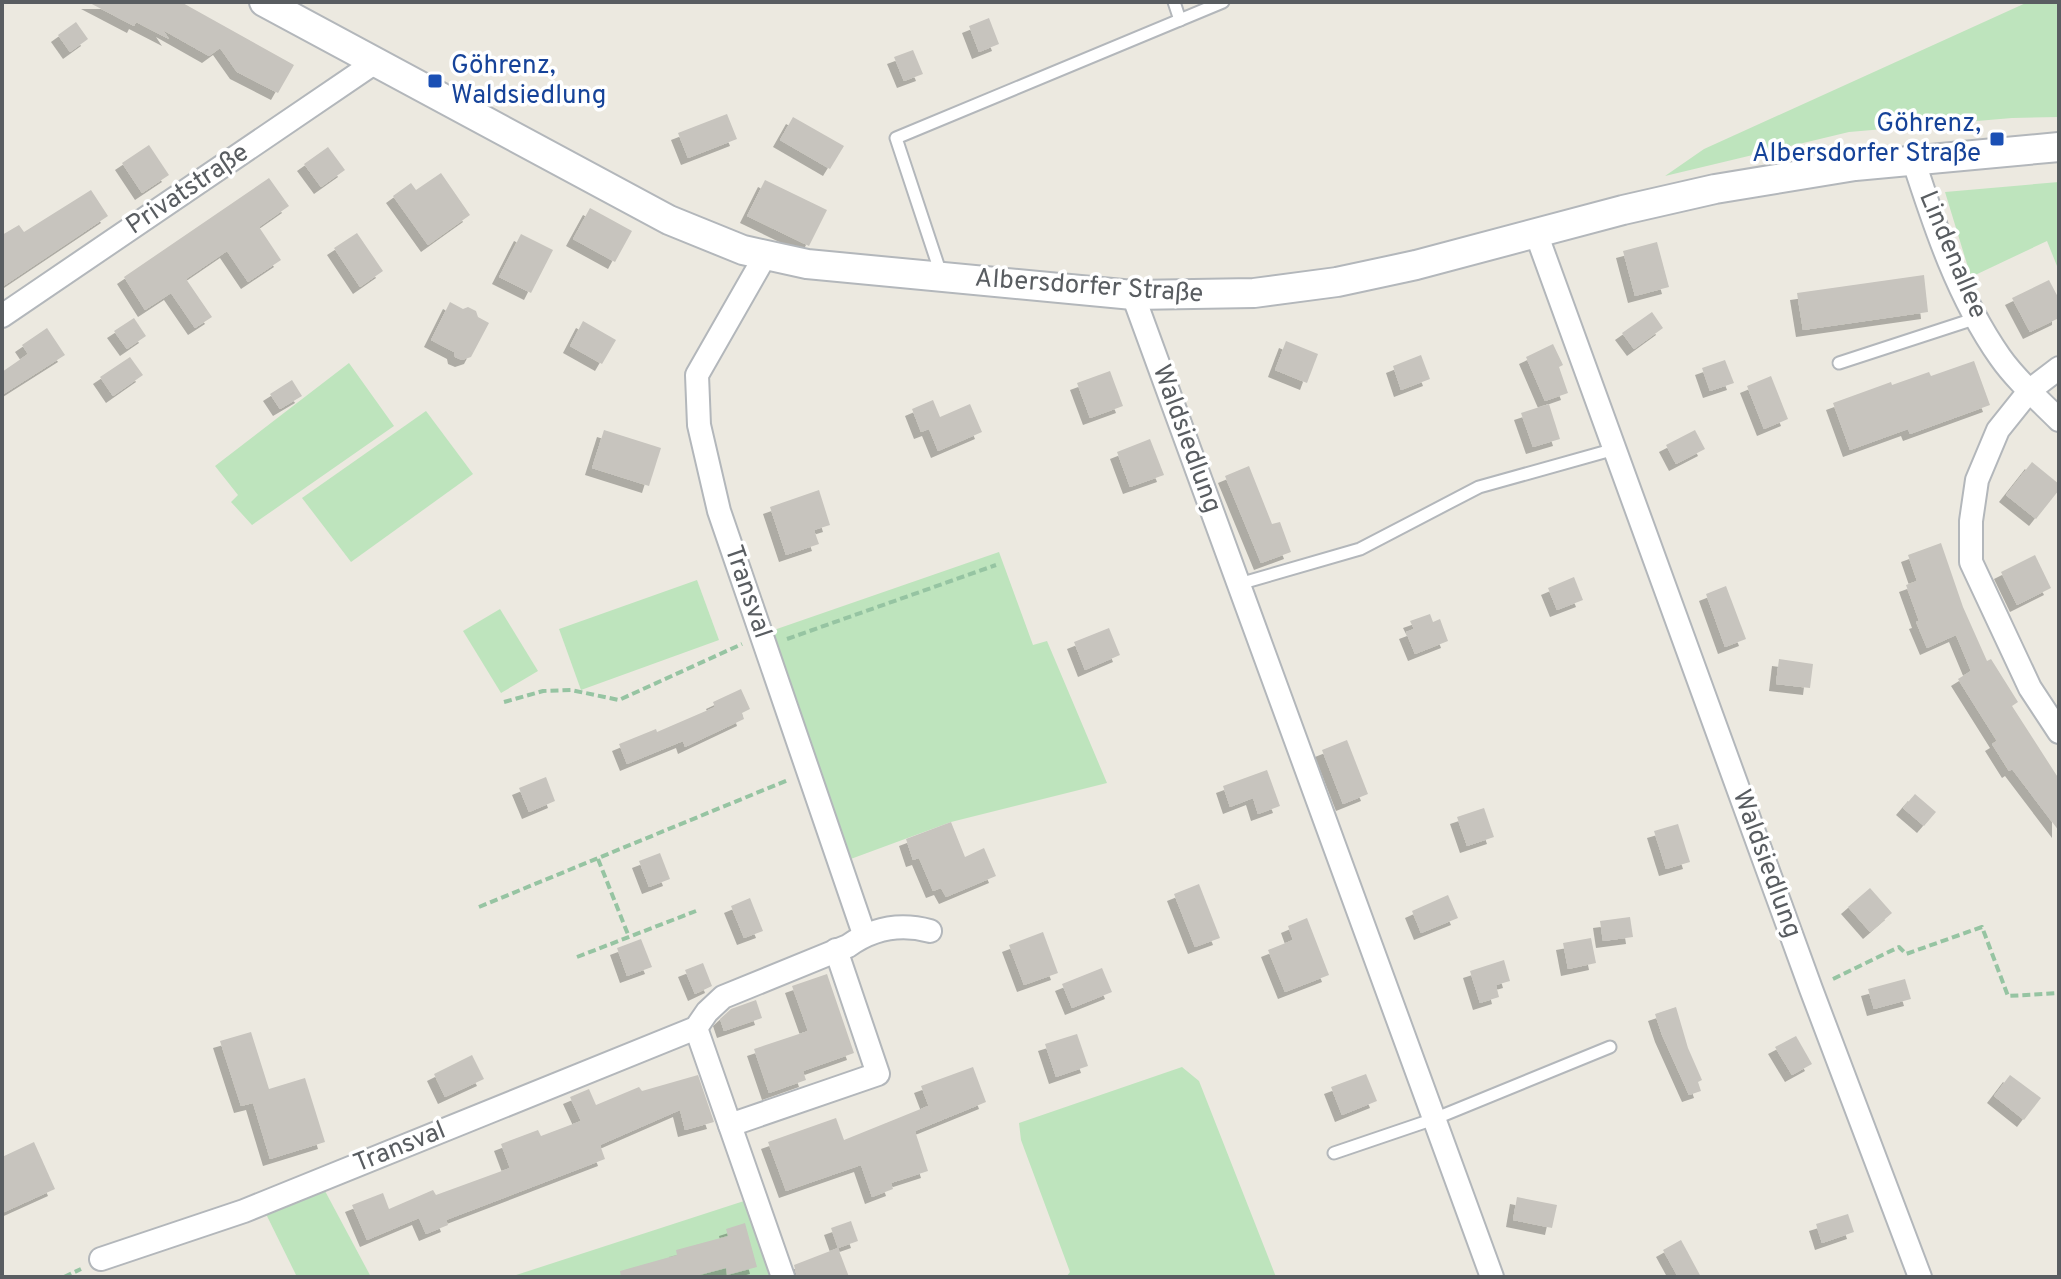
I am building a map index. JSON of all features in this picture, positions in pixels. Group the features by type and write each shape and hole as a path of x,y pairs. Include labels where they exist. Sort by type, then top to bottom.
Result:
{"street":[{"name":"Albersdorfer Straße","path":"264,2 669,220 721,242 765,256 807,264 1133,295 1254,293 1337,282 1715,189 1808,172 1913,159 2059,147"},
{"name":"Privatstraße","path":"2,316 374,63"},
{"name":"Lindenallee","path":"1913,159 1936,231 1962,293 2000,358 2059,420"},
{"name":"Waldsiedlung","path":"1536,233 1811,989 1920,1277"},
{"name":"Transval","path":"765,256 697,375 699,425 719,511 864,934"},
{"name":"Waldsiedlung","path":"1133,295 1492,1277"},
{"path":"2059,368 2030,390 1998,430 1977,480 1971,521 1971,562 2030,688 2059,732"},
{"name":"Transval","path":"101,1259 244,1211 696,1028 723,997 836,950 864,934 908,925 930,931"},
{"path":"730,1125 878,1074 836,950"},
{"path":"696,1028 783,1277"}],"lane":[{"path":"1174,2 1180,20"},
{"path":"942,278 896,138 1223,2"},
{"path":"1839,363 1977,318"},
{"path":"1239,584 1360,549 1479,487 1615,449"},
{"path":"1334,1153 1434,1119 1610,1047"}],"path":[{"path":"504,702 543,691 571,690 619,700 747,642 996,565"},
{"path":"479,907 809,772"},
{"path":"598,859 629,937"},
{"path":"577,957 696,911"},
{"path":"1811,989 1899,947 1906,954 1982,927 2008,996 2059,993"}],"green space":[{"path":"2028,2 2059,2 2059,117 1849,132 1665,176 1704,149"},
{"path":"2059,182 2059,271 2047,241 1971,277 1945,192"},
{"path":"349,363 394,426 252,525 231,502 238,495 215,466"},
{"path":"426,411 473,474 351,562 302,498"},
{"path":"999,552 1033,645 1047,641 1107,783 951,822 848,860 771,631"},
{"path":"697,580 719,640 581,690 559,629"},
{"path":"500,609 538,671 501,693 463,631"},
{"path":"1182,1067 1199,1081 1276,1277 1066,1277 1070,1272 1021,1140 1019,1123"},
{"path":"325,1191 371,1277 297,1277 266,1214"},
{"path":"744,1201 771,1277 510,1277"}],"building":[{"path":"88,2 181,2 294,65 278,93 237,72 220,48 209,56 163,30 169,39 136,22 134,26"},
{"path":"989,18 999,44 979,52 969,26"},
{"path":"76,22 88,39 70,52 58,35"},
{"path":"913,50 923,74 904,81 894,57"},
{"path":"727,114 737,139 688,158 678,133"},
{"path":"793,117 844,146 830,169 780,140"},
{"path":"149,145 169,175 142,193 122,163"},
{"path":"328,147 345,170 321,187 304,164"},
{"path":"441,173 470,215 428,245 393,196 411,183 416,190"},
{"path":"269,178 289,206 259,227 281,260 248,282 227,251 186,279 212,317 195,328 171,293 145,310 124,277"},
{"path":"765,180 827,210 809,246 747,216"},
{"path":"91,190 108,216 2,287 2,235 19,225 24,232"},
{"path":"590,208 632,231 615,262 573,239"},
{"path":"357,233 383,271 360,287 334,248"},
{"path":"521,234 553,250 531,293 499,277"},
{"path":"1657,242 1669,287 1635,296 1623,251"},
{"path":"1924,275 1928,312 1803,330 1797,293"},
{"path":"2049,280 2059,299 2059,318 2030,332 2012,298"},
{"path":"450,302 476,311 478,317 489,323 471,357 462,360 431,340"},
{"path":"1652,312 1663,328 1634,349 1622,333"},
{"path":"134,318 146,336 127,349 114,331"},
{"path":"583,321 616,340 602,364 570,346"},
{"path":"47,328 65,355 2,395 2,372 28,354 22,345"},
{"path":"1286,341 1318,354 1307,383 1275,370"},
{"path":"1553,344 1563,365 1559,367 1568,393 1545,401 1526,357"},
{"path":"1421,355 1430,379 1401,390 1393,366"},
{"path":"130,357 143,375 113,396 100,377"},
{"path":"1725,360 1734,383 1710,391 1702,368"},
{"path":"1974,361 1990,405 1910,434 1908,429 1850,450 1833,403 1891,382 1892,385 1929,372 1931,376"},
{"path":"1110,371 1123,406 1090,418 1077,383"},
{"path":"1771,376 1788,419 1764,429 1747,386"},
{"path":"292,380 302,396 280,409 270,394"},
{"path":"933,400 940,417 970,404 982,432 938,451 929,429 921,432 912,409"},
{"path":"1549,404 1560,439 1533,447 1521,413"},
{"path":"604,430 661,448 649,486 592,468"},
{"path":"1695,430 1705,449 1676,464 1666,445"},
{"path":"1150,439 1164,475 1130,487 1117,452"},
{"path":"2032,462 2059,484 2059,490 2036,519 2006,495"},
{"path":"1249,466 1272,524 1280,522 1291,552 1261,563 1225,476"},
{"path":"819,490 830,525 814,530 819,544 786,555 770,507"},
{"path":"1941,543 1963,607 1987,661 1991,659 2018,702 2012,706 2059,779 2059,831 2012,769 2009,771 1992,744 1997,741 1958,679 1971,671 1956,635 1927,648 1916,622 1919,621 1906,585 1917,581 1908,555"},
{"path":"2035,555 2051,588 2017,605 2001,572"},
{"path":"1574,577 1583,600 1557,610 1548,588"},
{"path":"1726,586 1746,639 1725,647 1706,594"},
{"path":"1430,614 1433,622 1440,619 1448,641 1415,654 1406,632 1414,629 1410,621"},
{"path":"1109,628 1120,655 1085,670 1074,642"},
{"path":"1779,659 1813,664 1810,688 1776,684"},
{"path":"741,689 750,709 742,713 744,719 685,747 683,741 627,764 619,744 656,729 657,732 715,707 713,702"},
{"path":"1347,740 1368,794 1343,804 1322,750"},
{"path":"1267,770 1280,806 1258,814 1253,798 1230,807 1223,786"},
{"path":"546,777 555,801 529,812 519,788"},
{"path":"1915,794 1936,812 1924,826 1903,808"},
{"path":"1484,808 1494,837 1467,846 1457,817"},
{"path":"951,822 965,857 984,848 996,876 946,897 941,888 933,891 919,858 913,860 906,839"},
{"path":"1678,824 1690,862 1666,869 1654,831"},
{"path":"660,853 670,879 649,887 639,861"},
{"path":"1199,884 1220,938 1195,947 1174,894"},
{"path":"1870,888 1892,913 1870,932 1848,907"},
{"path":"1448,895 1458,918 1421,933 1412,911"},
{"path":"750,898 763,931 744,938 731,906"},
{"path":"1630,917 1633,937 1603,941 1600,921"},
{"path":"1307,918 1329,975 1285,992 1268,950 1293,940 1288,926"},
{"path":"1043,932 1058,973 1024,985 1009,945"},
{"path":"1591,938 1596,963 1568,969 1563,943"},
{"path":"641,939 652,967 627,976 617,948"},
{"path":"1504,960 1510,981 1496,985 1499,997 1480,1003 1470,971"},
{"path":"703,963 712,986 695,994 685,970"},
{"path":"1102,968 1112,992 1072,1008 1062,984"},
{"path":"827,974 854,1053 803,1071 806,1080 769,1093 754,1049 808,1031 792,986"},
{"path":"1905,979 1911,999 1874,1009 1868,989"},
{"path":"756,1000 762,1018 724,1031 720,1019 731,1009"},
{"path":"1676,1007 1688,1048 1702,1080 1698,1082 1701,1091 1689,1095 1655,1014"},
{"path":"251,1032 269,1089 305,1078 325,1142 270,1159 253,1103 241,1106 220,1041"},
{"path":"1077,1034 1088,1066 1056,1077 1045,1044"},
{"path":"1796,1036 1812,1064 1792,1075 1775,1047"},
{"path":"472,1055 484,1079 445,1097 434,1074"},
{"path":"973,1067 986,1102 915,1131 928,1171 891,1183 893,1189 872,1197 861,1165 786,1191 768,1142 836,1118 844,1140 928,1106 934,1120 921,1086"},
{"path":"1366,1074 1377,1101 1342,1115 1331,1087"},
{"path":"698,1075 714,1122 685,1130 680,1110 600,1145 605,1159 446,1220 448,1225 426,1234 419,1218 367,1240 352,1205 383,1193 389,1209 433,1190 436,1195 510,1168 501,1144 538,1130 541,1136 581,1121 570,1097 589,1089 596,1105 639,1087 642,1091"},
{"path":"2010,1075 2041,1098 2024,1120 1994,1096"},
{"path":"34,1142 55,1189 2,1213 2,1157"},
{"path":"1517,1197 1557,1205 1552,1228 1513,1220"},
{"path":"1848,1214 1854,1232 1822,1243 1816,1224"},
{"path":"851,1221 858,1241 838,1248 831,1228"},
{"path":"745,1223 757,1267 727,1275 726,1268 692,1277 621,1277 620,1271 677,1255 676,1250 728,1236 726,1229"},
{"path":"1681,1240 1701,1277 1678,1277 1663,1250"},
{"path":"838,1248 849,1277 797,1277 794,1265"}],"place":[{"name":"Göhrenz, Waldsiedlung","path":"435,81"},
{"name":"Göhrenz, Albersdorfer Straße","path":"1997,139"}]}
